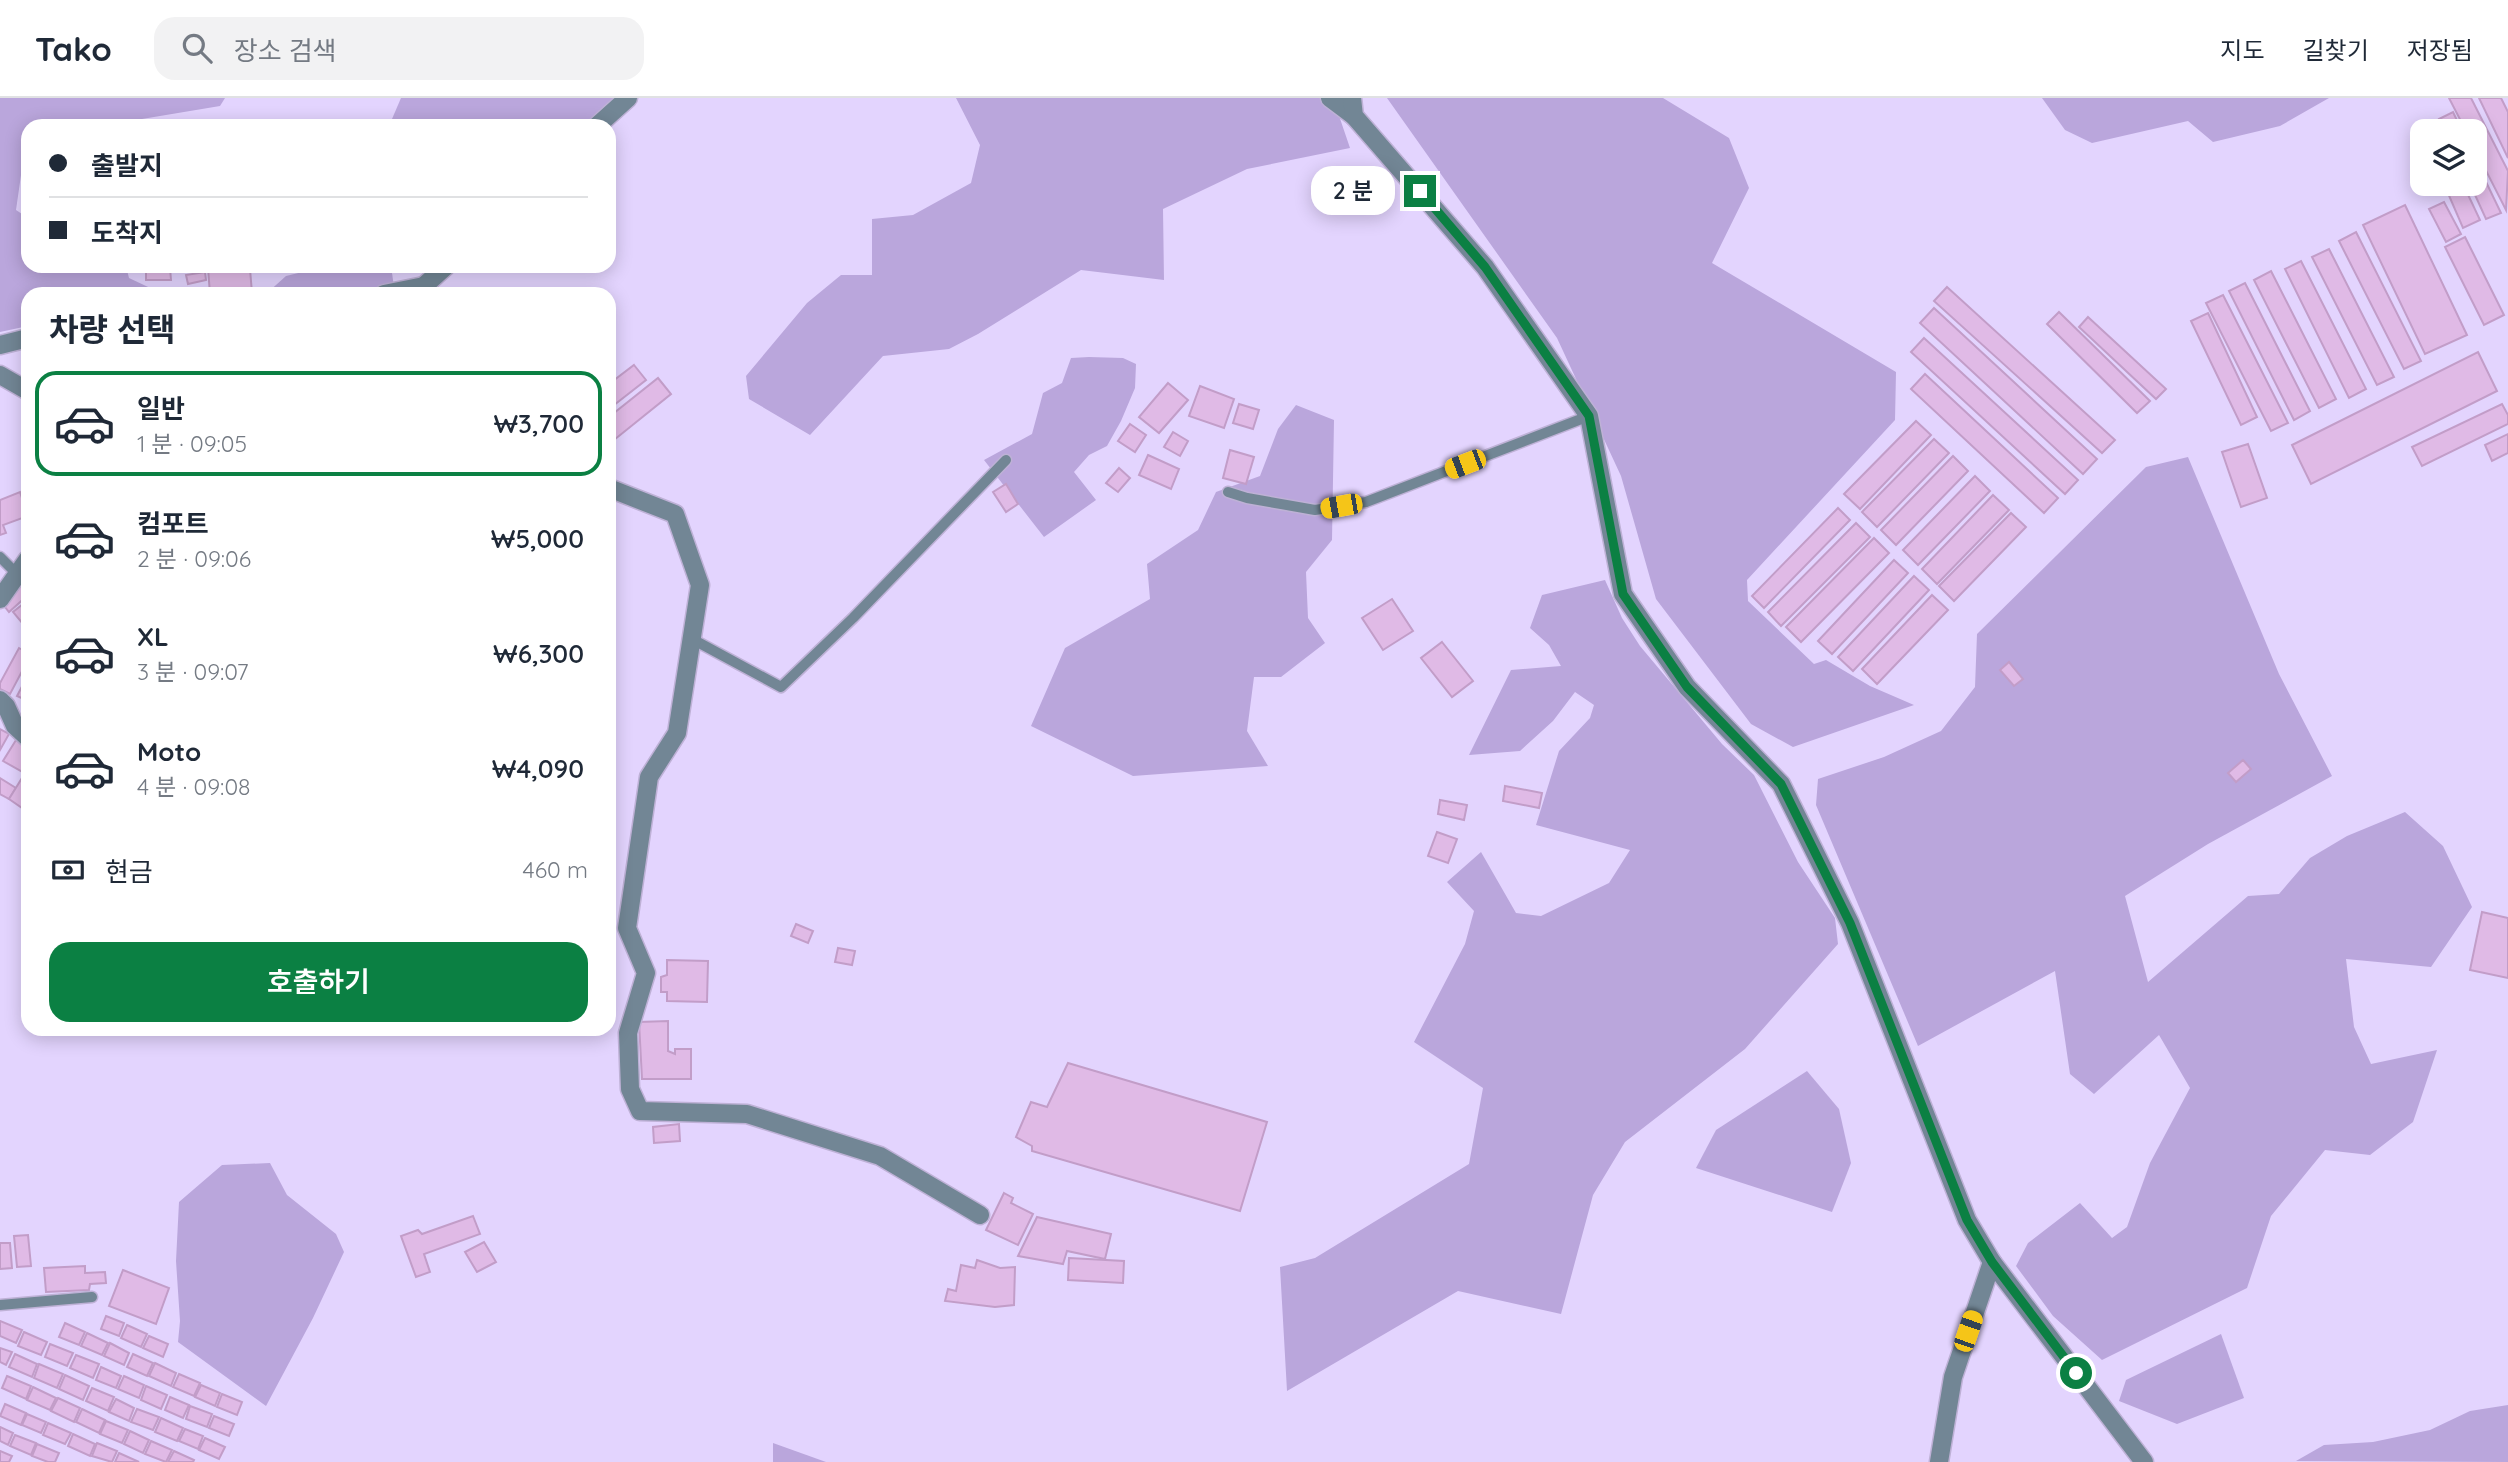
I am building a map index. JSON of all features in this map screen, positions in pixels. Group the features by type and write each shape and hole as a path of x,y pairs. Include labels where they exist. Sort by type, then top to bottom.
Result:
{"street":[{"path":"605,119 628,98"},
{"path":"1330,98 1353,107 1485,267 1589,416 1623,594 1687,687 1781,784 1850,923 1967,1220 1992,1262 2144,1462"},
{"path":"425,287 439,273"},
{"path":"0,345 21,340"},
{"path":"0,375 21,387"},
{"path":"616,491 675,514 700,585 677,733 649,777 627,928 646,973 628,1033 630,1089 640,1111 747,1114 880,1156 980,1215"},
{"path":"0,599 21,570"},
{"path":"0,700 6,706 15,726 21,731"},
{"path":"1939,1462 1953,1377 1992,1262"}],"lane":[{"path":"1228,492 1315,510 1366,502 1589,416"},
{"path":"692,639 780,687 853,618 1006,460"},
{"path":"0,557 18,574"},
{"path":"0,1305 92,1297"}],"shaded area":[{"path":"0,98 225,98 220,106 142,119 21,119 21,175 16,210 21,213 21,273 128,273 129,278 148,287 21,287 21,328 0,332"},
{"path":"401,98 615,98 592,119 392,119"},
{"path":"956,98 1333,98 1350,148 1247,169 1163,209 1164,280 1081,270 949,349 883,356 810,435 749,399 746,376 807,303 841,275 872,275 872,219 913,215 971,183 980,145"},
{"path":"1387,98 1663,98 1729,138 1749,188 1712,263 1896,372 1895,420 1747,580 1748,601 1814,664 1826,660 1870,686 1914,705 1793,747 1751,724 1656,599 1621,476 1557,338"},
{"path":"2042,98 2329,98 2280,126 2213,142 2188,121 2092,143 2065,130"},
{"path":"298,273 392,273 394,287 274,287 286,276"},
{"path":"1071,358 1123,358 1136,364 1135,388 1107,446 1089,455 1074,472 1096,500 1044,537 984,460 1032,434 1043,393 1062,383"},
{"path":"1296,405 1334,420 1332,540 1306,572 1308,618 1325,643 1281,677 1254,677 1247,731 1268,766 1133,776 1031,726 1065,648 1150,599 1147,564 1198,530 1216,492 1260,476 1278,429"},
{"path":"2188,457 2279,674 2332,776 2208,844 2125,896 2148,982 2248,896 2279,894 2310,858 2347,836 2405,812 2443,846 2472,907 2431,967 2346,959 2354,1027 2371,1064 2437,1050 2413,1122 2370,1155 2325,1150 2271,1216 2247,1288 2102,1360 2053,1316 2016,1266 2028,1243 2080,1203 2112,1238 2127,1227 2150,1163 2190,1088 2159,1035 2094,1094 2070,1074 2055,971 1918,1046 1816,805 1818,779 1884,757 1941,731 1975,687 1977,634 2146,467"},
{"path":"1605,580 1622,618 1640,646 1722,744 1754,775 1798,862 1835,918 1838,944 1745,1049 1625,1142 1593,1195 1561,1314 1458,1291 1287,1391 1280,1267 1315,1258 1469,1164 1483,1088 1414,1042 1465,944 1474,911 1447,882 1481,852 1516,913 1541,916 1609,883 1630,850 1536,825 1559,751 1590,718 1594,705 1575,692 1553,721 1520,751 1469,755 1511,670 1561,666 1549,645 1530,628 1542,595"},
{"path":"1807,1071 1839,1109 1851,1163 1832,1212 1696,1168 1716,1130"},
{"path":"270,1163 287,1195 336,1234 344,1252 313,1318 266,1406 178,1342 180,1321 176,1261 179,1202 222,1165"},
{"path":"2221,1334 2244,1398 2177,1424 2119,1401 2126,1380"},
{"path":"2508,1405 2508,1462 2296,1461 2324,1445 2373,1442 2430,1430 2470,1411"},
{"path":"773,1443 826,1462 773,1462"}],"building":[{"path":"2449,98 2471,98 2482,119 2460,119"},
{"path":"2479,98 2501,98 2508,112 2508,158"},
{"path":"2453,112 2456,119 2439,119"},
{"path":"2487,130 2508,171 2506,210 2487,173"},
{"path":"2487,184 2501,213 2486,219 2475,196 2487,196"},
{"path":"2449,196 2469,196 2480,220 2463,228"},
{"path":"2444,202 2461,234 2446,242 2429,209"},
{"path":"2405,205 2467,335 2425,354 2363,225"},
{"path":"2356,232 2421,361 2404,369 2339,241"},
{"path":"2465,237 2504,315 2484,325 2445,247"},
{"path":"2329,249 2394,377 2377,385 2312,257"},
{"path":"2301,261 2366,389 2349,398 2285,269"},
{"path":"2271,271 2336,399 2319,408 2254,280"},
{"path":"146,273 170,273 171,280 146,280"},
{"path":"205,273 206,280 188,284 186,275"},
{"path":"208,273 250,273 252,287 209,287"},
{"path":"2245,283 2310,411 2294,420 2229,291"},
{"path":"1947,287 2115,440 2102,453 1934,301"},
{"path":"2223,295 2288,423 2271,431 2206,303"},
{"path":"1934,308 2097,459 2083,474 1920,323"},
{"path":"2059,312 2150,401 2137,413 2047,324"},
{"path":"2208,313 2257,417 2241,425 2191,321"},
{"path":"2088,317 2166,389 2156,399 2079,327"},
{"path":"1924,338 2078,480 2065,494 1911,352"},
{"path":"2478,352 2497,391 2311,484 2292,445"},
{"path":"634,365 646,380 616,404 616,379"},
{"path":"1925,374 2058,498 2044,513 1911,389"},
{"path":"658,378 671,394 616,438 616,411"},
{"path":"1168,383 1188,400 1159,433 1139,417"},
{"path":"1200,386 1234,399 1224,428 1189,416"},
{"path":"1239,404 1259,410 1253,429 1233,423"},
{"path":"2502,404 2508,415 2508,424 2422,466 2412,447"},
{"path":"1916,421 1931,435 1860,509 1844,494"},
{"path":"1130,424 1146,435 1135,452 1118,441"},
{"path":"1173,432 1188,441 1180,456 1164,447"},
{"path":"2508,434 2508,453 2492,461 2485,445"},
{"path":"1934,439 1949,453 1877,527 1862,512"},
{"path":"2248,444 2267,498 2241,507 2222,452"},
{"path":"1230,450 1254,457 1246,484 1223,478"},
{"path":"1148,455 1179,469 1171,489 1139,475"},
{"path":"1953,456 1968,471 1896,545 1881,530"},
{"path":"1119,468 1130,478 1118,492 1106,483"},
{"path":"1975,476 1990,491 1918,565 1903,550"},
{"path":"1006,484 1018,504 1006,512 993,492"},
{"path":"20,492 21,495 21,519 3,525 6,533 0,535 0,500"},
{"path":"1993,495 2009,510 1937,584 1922,569"},
{"path":"1838,508 1850,520 1764,608 1752,596"},
{"path":"2011,513 2026,527 1954,601 1939,586"},
{"path":"1856,523 1870,537 1781,626 1768,612"},
{"path":"1874,538 1889,553 1801,642 1786,627"},
{"path":"1894,560 1908,573 1832,654 1818,641"},
{"path":"1914,576 1929,590 1853,671 1838,657"},
{"path":"21,584 21,601 9,612 1,602"},
{"path":"1932,595 1948,610 1877,684 1862,669"},
{"path":"1392,599 1413,631 1383,650 1362,618"},
{"path":"21,606 21,622 13,612"},
{"path":"1442,642 1473,681 1452,697 1421,658"},
{"path":"19,648 21,649 21,673 10,694 0,689 0,683"},
{"path":"2009,662 2023,679 2014,686 2000,670"},
{"path":"0,729 9,734 0,750"},
{"path":"16,740 21,743 21,771 3,761"},
{"path":"2243,760 2251,769 2236,782 2228,773"},
{"path":"0,778 16,788 9,799 0,794"},
{"path":"21,780 21,807 9,799"},
{"path":"1505,786 1542,793 1539,808 1503,801"},
{"path":"1440,800 1467,805 1464,820 1438,814"},
{"path":"1437,832 1457,839 1448,863 1428,856"},
{"path":"2482,912 2508,918 2508,978 2470,970"},
{"path":"796,924 813,931 808,943 791,936"},
{"path":"838,948 855,951 852,965 835,962"},
{"path":"667,960 708,961 707,1002 667,1001 667,992 661,992 661,977 667,975"},
{"path":"668,1021 668,1051 675,1054 675,1049 691,1049 691,1079 642,1079 639,1022"},
{"path":"1068,1063 1267,1122 1240,1211 1032,1151 1032,1146 1016,1137 1031,1102 1047,1107"},
{"path":"679,1124 680,1141 654,1143 653,1127"},
{"path":"1004,1193 1013,1198 1011,1203 1033,1214 1018,1245 986,1230"},
{"path":"473,1216 480,1234 424,1254 430,1272 416,1277 401,1236 418,1230 422,1234"},
{"path":"1037,1217 1111,1234 1105,1259 1067,1251 1063,1264 1018,1256"},
{"path":"28,1235 31,1266 17,1267 14,1236"},
{"path":"484,1242 496,1262 477,1272 465,1252"},
{"path":"0,1243 10,1243 12,1268 0,1269"},
{"path":"1069,1258 1124,1261 1123,1283 1068,1280"},
{"path":"977,1260 1000,1268 1015,1267 1014,1305 995,1307 945,1301 948,1289 956,1291 961,1265 975,1268"},
{"path":"85,1266 85,1273 105,1272 106,1283 90,1284 89,1290 46,1292 44,1268"},
{"path":"123,1270 169,1288 156,1324 109,1306"},
{"path":"106,1316 124,1323 119,1336 101,1329"},
{"path":"0,1321 22,1330 16,1343 0,1336"},
{"path":"65,1323 85,1332 79,1345 59,1337"},
{"path":"127,1325 147,1334 141,1347 121,1338"},
{"path":"24,1332 47,1342 41,1355 18,1346"},
{"path":"87,1333 108,1343 102,1355 81,1346"},
{"path":"149,1336 168,1344 163,1357 143,1348"},
{"path":"110,1343 129,1353 124,1365 104,1356"},
{"path":"50,1344 73,1353 67,1366 45,1357"},
{"path":"0,1348 12,1352 6,1365 0,1362"},
{"path":"15,1354 37,1364 32,1377 9,1367"},
{"path":"133,1354 153,1363 147,1376 127,1367"},
{"path":"76,1355 99,1364 93,1378 70,1368"},
{"path":"155,1363 176,1373 171,1386 149,1376"},
{"path":"39,1364 63,1374 57,1388 34,1378"},
{"path":"101,1367 121,1376 116,1388 96,1380"},
{"path":"179,1374 200,1383 194,1396 173,1387"},
{"path":"65,1375 89,1386 83,1400 59,1389"},
{"path":"7,1376 31,1386 26,1399 2,1388"},
{"path":"124,1376 144,1385 139,1398 118,1389"},
{"path":"201,1385 220,1393 215,1406 195,1397"},
{"path":"146,1386 167,1395 161,1409 141,1400"},
{"path":"33,1387 56,1398 50,1410 27,1400"},
{"path":"92,1388 114,1397 108,1411 86,1401"},
{"path":"222,1394 242,1402 237,1415 217,1407"},
{"path":"170,1397 189,1405 183,1418 165,1410"},
{"path":"58,1398 80,1408 74,1422 51,1411"},
{"path":"116,1399 134,1408 129,1421 109,1412"},
{"path":"5,1404 26,1413 21,1425 0,1416"},
{"path":"190,1406 212,1414 207,1427 186,1419"},
{"path":"82,1409 105,1420 99,1433 76,1422"},
{"path":"137,1409 159,1417 153,1430 131,1422"},
{"path":"27,1414 46,1422 41,1433 22,1425"},
{"path":"214,1416 234,1424 229,1436 209,1428"},
{"path":"161,1418 183,1428 177,1441 155,1432"},
{"path":"106,1421 128,1430 122,1443 100,1434"},
{"path":"48,1423 71,1433 65,1444 43,1435"},
{"path":"0,1427 13,1433 8,1445 0,1441"},
{"path":"185,1429 203,1436 198,1449 179,1441"},
{"path":"130,1431 149,1440 143,1453 124,1444"},
{"path":"73,1434 95,1444 90,1456 68,1446"},
{"path":"15,1435 36,1443 31,1455 10,1446"},
{"path":"205,1438 225,1447 219,1459 199,1450"},
{"path":"151,1441 172,1450 166,1462 145,1454"},
{"path":"97,1443 117,1451 112,1462 92,1456"},
{"path":"37,1444 59,1453 55,1462 32,1456"},
{"path":"0,1451 12,1456 9,1462 0,1462"},
{"path":"174,1451 194,1460 193,1462 168,1462"},
{"path":"119,1453 139,1462 115,1462"}],"route":[{"path":"1420,191 1485,267 1589,416 1623,594 1687,687 1781,784 1850,923 1967,1220 1992,1262 2076,1373"}]}
